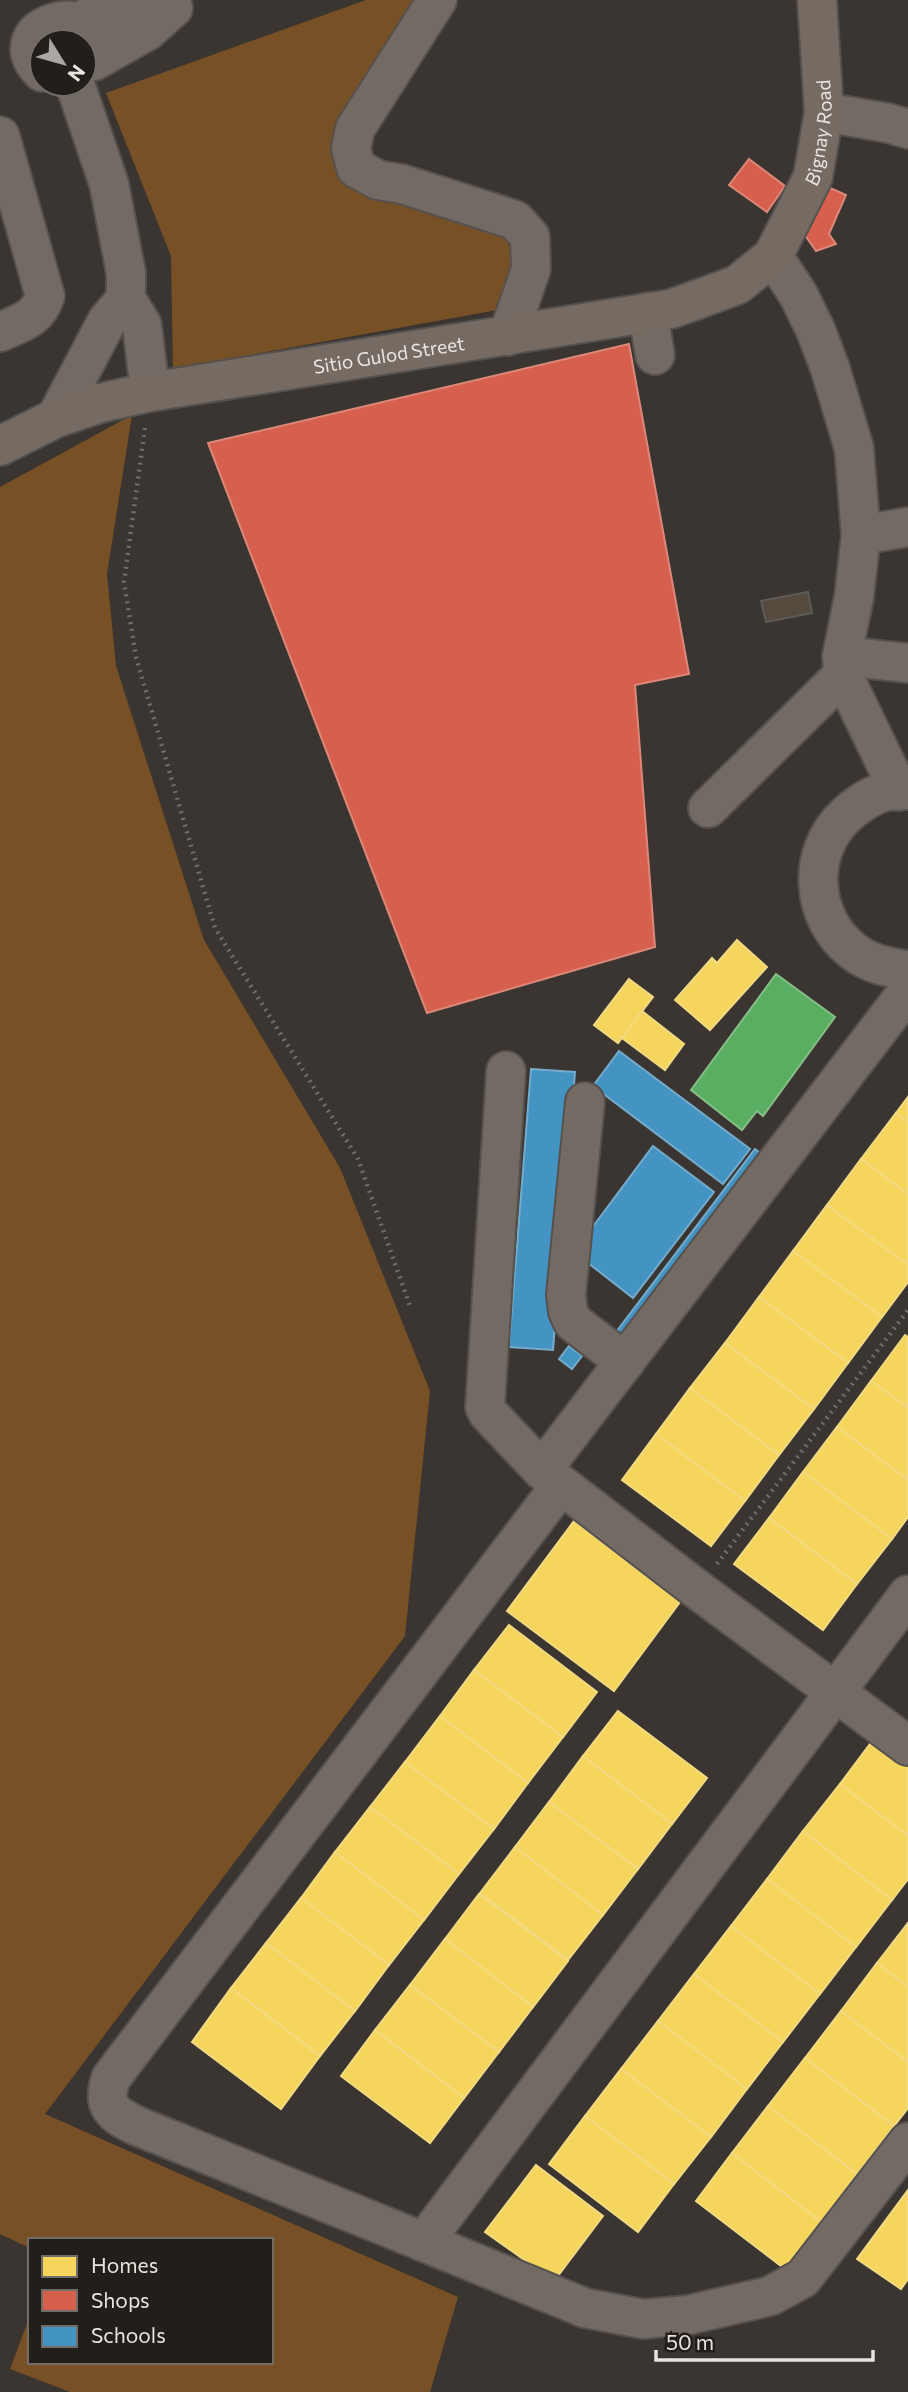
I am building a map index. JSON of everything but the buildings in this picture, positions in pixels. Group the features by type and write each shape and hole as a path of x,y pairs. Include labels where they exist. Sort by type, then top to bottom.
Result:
{"main road":[{"name":"Bignay Road","path":"773,256 814,177 824,112 817,0"},
{"name":"Sitio Gulod Street","path":"0,446 56,418 100,403 150,392 671,309 737,285 773,256"}],"street":[{"path":"437,0 355,130 351,148 356,168 378,180 402,184 515,220 530,237 531,269 508,336"},
{"path":"88,17 141,1 184,4"},
{"path":"98,63 184,4"},
{"path":"21,56 39,15 59,6 80,11 95,28"},
{"path":"90,98 126,272 126,299 142,325 150,392"},
{"path":"824,112 908,129"},
{"path":"0,136 7,188 45,296 41,308 31,318 0,332"},
{"path":"708,808 842,666 861,535 854,448 830,368 799,296 773,256"},
{"path":"56,418 107,321 126,299"},
{"path":"648,312 655,355"},
{"path":"861,535 908,527"},
{"path":"842,666 908,663"},
{"path":"842,666 904,791 887,791 858,804 835,825 822,851 817,879 821,906 833,932 853,952 878,965 906,993 625,1362 551,1477 111,2078 106,2099 110,2109 119,2117 137,2126 585,2308 643,2319 688,2315 770,2296 803,2278 908,2142"},
{"path":"506,1071 485,1407 492,1419 551,1477 908,1746"},
{"path":"585,1102 566,1295 568,1311 573,1322 625,1362"},
{"path":"424,2242 908,1595"}],"path":[{"path":"150,392 124,582 136,657 215,928 358,1159 411,1309"},
{"path":"698,1590 908,1310"}],"shaded area":[{"path":"366,0 418,0 344,173 516,237 508,308 173,369 171,256 106,93"},
{"path":"132,415 107,574 116,666 204,940 340,1168 430,1391 405,1636 45,2114 458,2297 430,2392 70,2392 10,2369 28,2321 28,2364 273,2364 273,2238 28,2238 28,2247 0,2234 0,487"}]}
